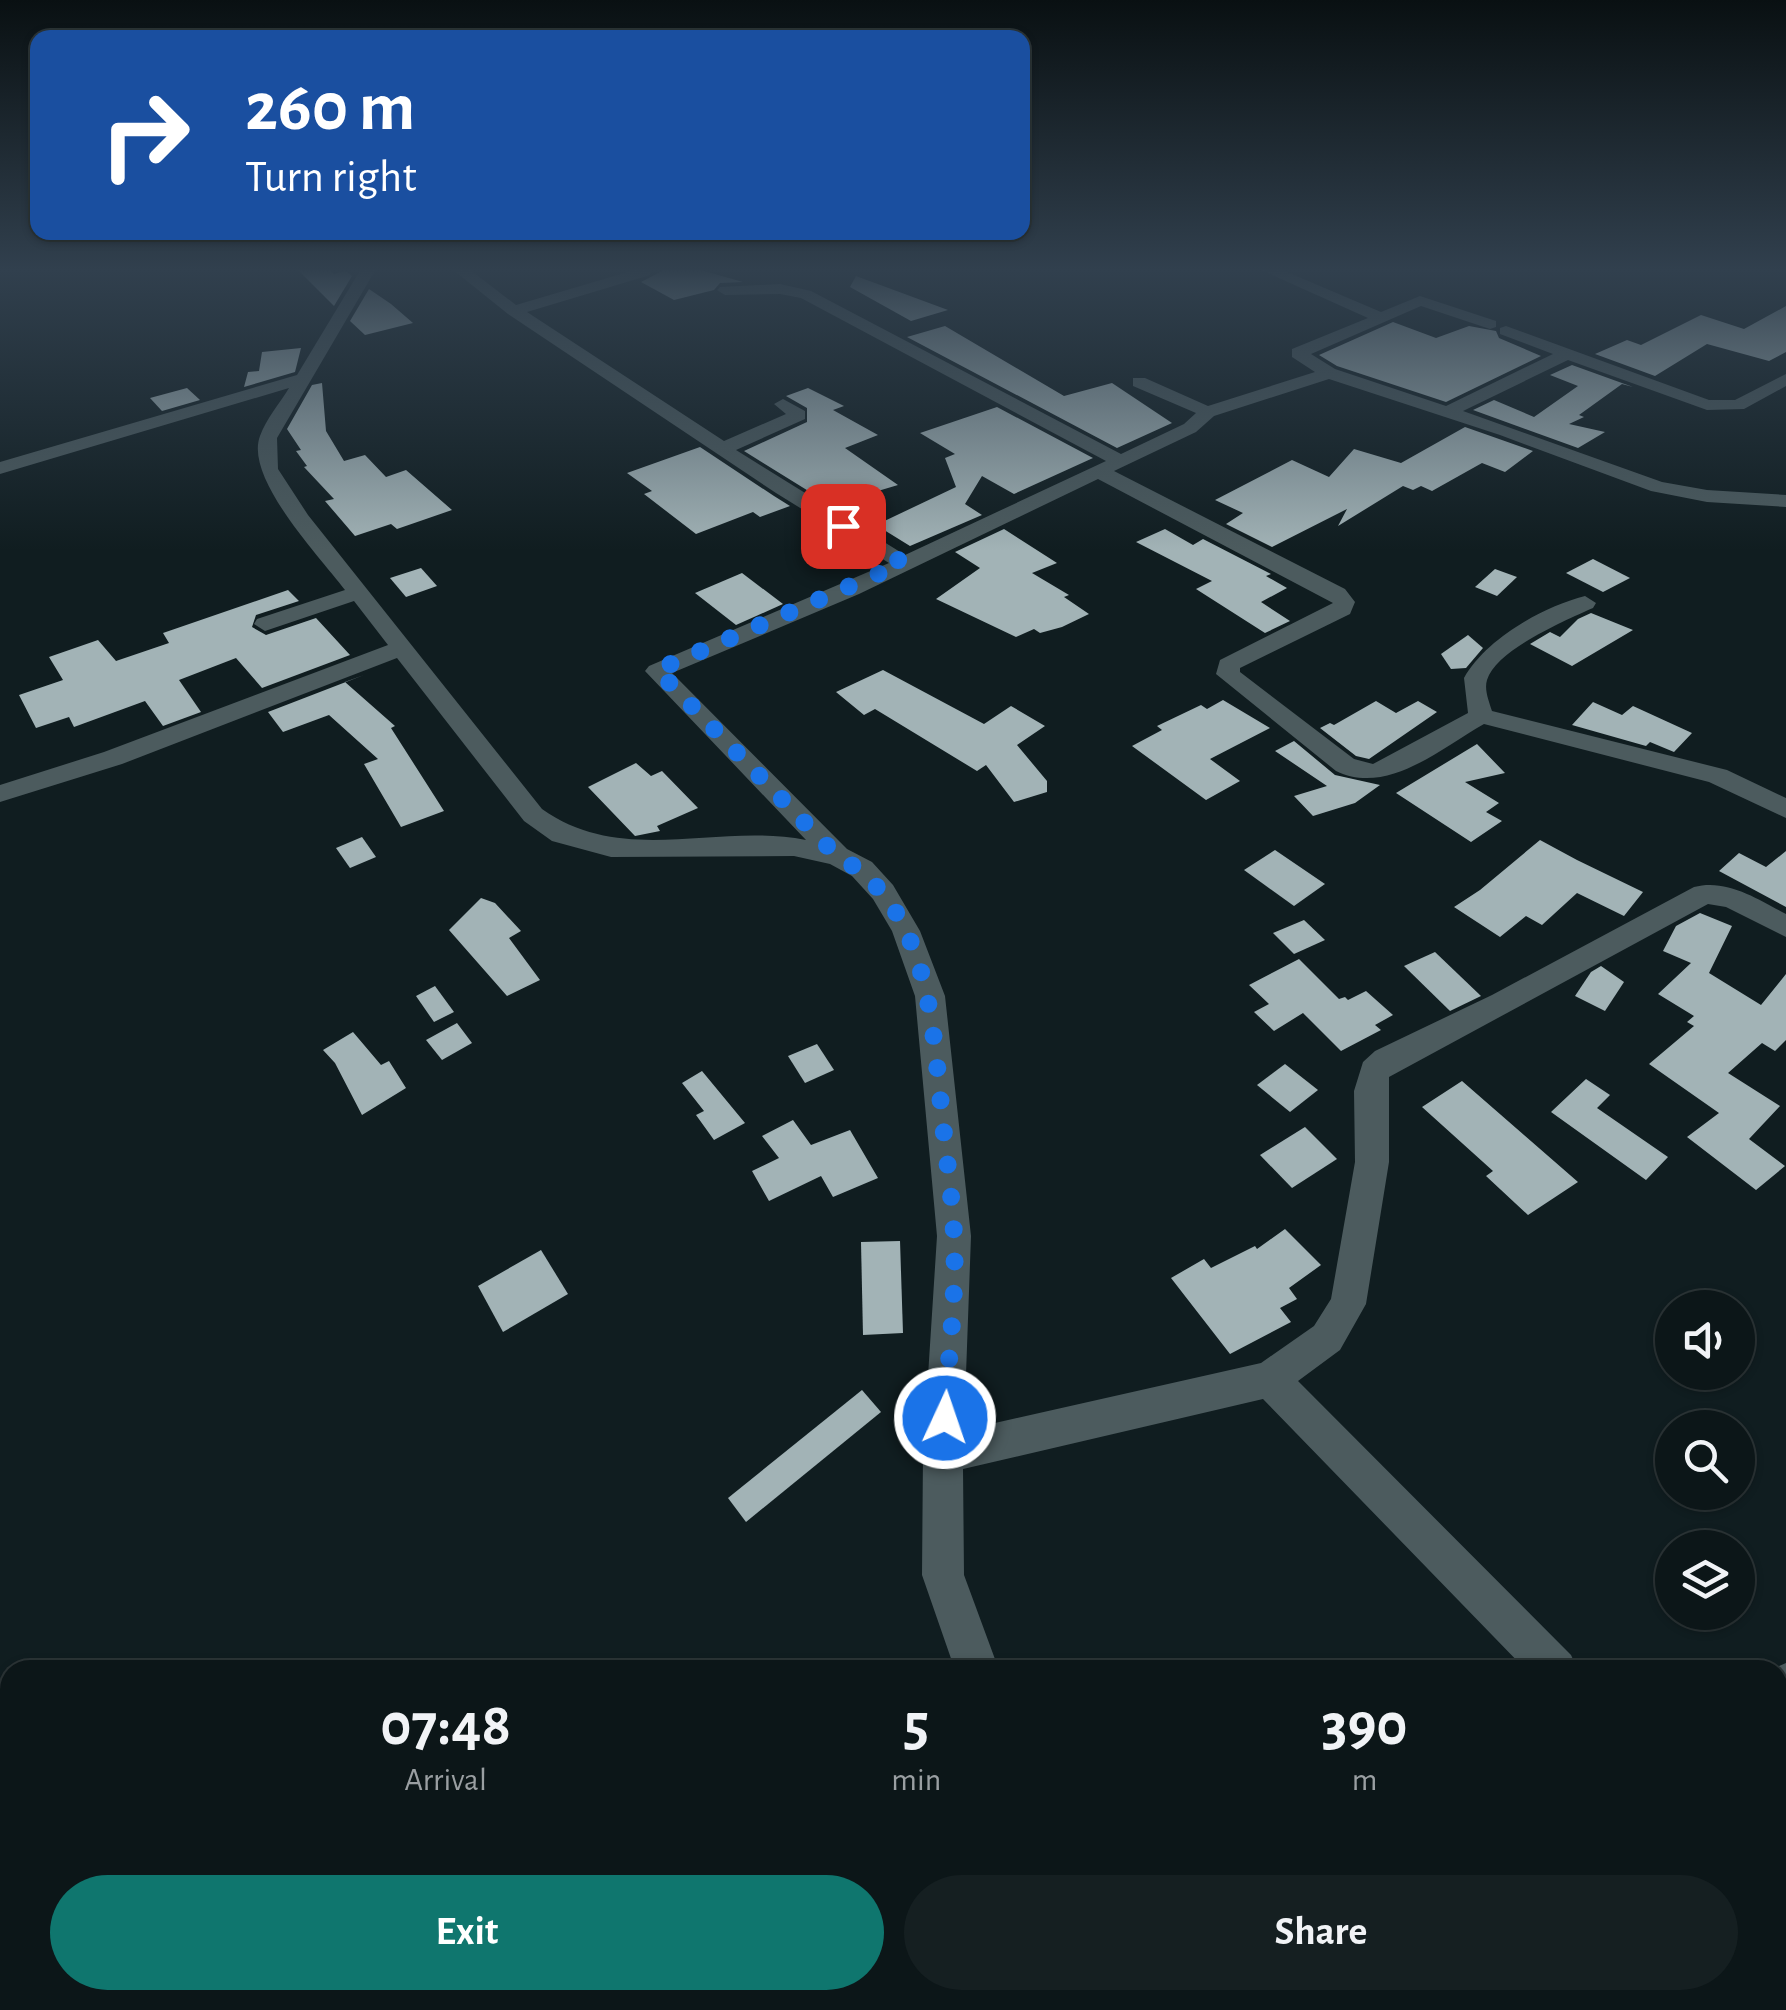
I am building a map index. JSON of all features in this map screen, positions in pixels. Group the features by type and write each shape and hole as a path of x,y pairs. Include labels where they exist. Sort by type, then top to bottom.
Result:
{"street":[{"path":"314,363 268,438 268,469 358,593 533,815 561,835 612,848 794,847 837,856 862,869 883,892 906,931 930,996 954,1236 943,1454 944,1575 973,1660"},
{"path":"592,363 903,563"},
{"path":"935,363 1120,461"},
{"path":"1313,363 1329,373 1658,487 1707,496 1786,502"},
{"path":"1448,412 1548,363"},
{"path":"1591,363 1722,408 1738,405 1786,379"},
{"path":"837,856 657,670 903,563 1190,428 1208,412 1329,373"},
{"path":"0,468 305,378"},
{"path":"1139,382 1208,412"},
{"path":"722,449 800,415 782,404"},
{"path":"1098,471 1337,594 1344,602 1342,609 1228,666 1228,674 1345,765 1361,773 1378,772 1481,716 1718,776 1786,809"},
{"path":"265,624 358,593"},
{"path":"1481,716 1474,690 1477,673 1530,631 1585,603"},
{"path":"0,794 113,758 402,648"},
{"path":"943,1454 1270,1378 1327,1338 1348,1304 1372,1162 1370,1091 1374,1071 1386,1060 1503,1003 1704,894 1732,898 1786,927"},
{"path":"1270,1378 1546,1660"}],"building":[{"path":"260,363 297,363 295,372 244,387 248,372 259,371"},
{"path":"956,363 1008,363 1064,396 1112,383 1172,423 1117,448"},
{"path":"1332,363 1527,363 1446,402"},
{"path":"1619,363 1676,363 1655,376"},
{"path":"1572,365 1633,387 1622,384 1579,415 1584,417 1569,424 1605,432 1578,448 1473,410 1494,400 1534,417 1578,386 1550,375"},
{"path":"322,383 326,431 344,461 365,455 386,477 406,470 452,510 397,529 391,524 355,536 325,501 334,499 304,467 307,466 296,451 301,450 287,429 312,385"},
{"path":"187,388 200,400 162,411 150,398"},
{"path":"808,388 844,406 833,410 878,435 845,448 898,485 831,505 744,451 807,422 807,408 786,396"},
{"path":"997,407 1093,458 1014,494 982,476 965,504 982,515 910,546 876,525 956,487 945,458 955,454 920,433"},
{"path":"1465,427 1533,451 1505,472 1482,463 1432,491 1421,486 1413,490 1403,486 1338,526 1347,509 1272,547 1226,524 1243,513 1215,500 1292,460 1329,477 1354,449 1401,463"},
{"path":"700,447 790,506 760,517 753,512 696,534 644,494 652,491 627,473"},
{"path":"1004,529 1057,563 1032,573 1069,595 1064,597 1089,614 1062,627 1040,633 1034,629 1016,637 936,599 980,568 955,552"},
{"path":"1165,529 1193,545 1203,539 1271,574 1266,576 1287,588 1261,602 1290,621 1265,633 1196,589 1212,581 1136,542"},
{"path":"1593,559 1630,578 1603,592 1566,573"},
{"path":"421,568 437,586 406,597 390,578"},
{"path":"1495,569 1517,577 1497,596 1475,587"},
{"path":"742,573 783,604 736,625 695,593"},
{"path":"288,590 299,601 256,615 252,627 266,635 316,618 350,655 262,688 236,658 179,680 201,712 163,726 145,701 74,727 69,717 36,728 19,695 63,680 49,657 98,640 116,661 169,643 163,633"},
{"path":"1591,613 1633,630 1572,666 1530,644 1550,632 1560,637 1578,619"},
{"path":"1468,635 1483,648 1466,668 1451,669 1441,654"},
{"path":"883,670 984,724 1011,706 1045,726 1017,745 1047,781 1047,792 1014,802 986,765 977,771 875,709 864,715 836,692"},
{"path":"345,682 395,726 391,728 444,811 401,827 364,764 378,759 329,715 283,732 268,712"},
{"path":"1223,700 1270,728 1210,759 1240,781 1206,800 1132,746 1162,730 1157,726 1201,705 1207,709"},
{"path":"1376,701 1396,713 1418,701 1437,712 1369,759 1356,756 1320,728 1334,725"},
{"path":"1593,702 1622,715 1633,706 1692,733 1674,752 1650,742 1646,746 1572,725"},
{"path":"1294,741 1335,775 1380,785 1355,803 1313,816 1294,796 1327,786 1275,751"},
{"path":"1477,744 1505,773 1465,782 1499,803 1486,812 1502,821 1471,842 1396,793"},
{"path":"636,763 651,776 662,771 698,808 657,826 660,831 635,836 588,787"},
{"path":"362,837 376,857 350,868 336,848"},
{"path":"1540,840 1643,892 1624,916 1577,893 1542,925 1526,916 1500,937 1454,907"},
{"path":"1275,850 1325,884 1294,906 1244,870"},
{"path":"1786,851 1786,907 1719,871 1739,853 1766,867"},
{"path":"481,898 495,903 521,931 509,938 540,980 507,996 449,930"},
{"path":"1700,913 1732,926 1709,973 1761,1005 1786,974 1786,1040 1775,1051 1762,1043 1728,1073 1780,1106 1749,1139 1785,1166 1756,1190 1687,1137 1719,1113 1649,1064 1694,1026 1687,1022 1694,1016 1658,994 1691,963 1663,951 1676,926"},
{"path":"1304,920 1325,940 1294,954 1273,933"},
{"path":"1435,952 1481,996 1450,1011 1404,966"},
{"path":"1299,959 1339,999 1348,1000 1366,991 1393,1015 1375,1025 1381,1030 1341,1051 1303,1013 1274,1031 1254,1012 1269,1004 1249,985"},
{"path":"1601,966 1624,982 1605,1011 1575,996 1591,972"},
{"path":"435,986 454,1012 434,1022 416,996"},
{"path":"457,1023 472,1043 442,1060 426,1040"},
{"path":"353,1032 381,1065 389,1061 406,1088 362,1115 335,1063 323,1050"},
{"path":"817,1044 834,1070 805,1083 788,1056"},
{"path":"1285,1064 1318,1090 1290,1112 1257,1085"},
{"path":"702,1071 745,1123 714,1140 696,1115 704,1111 682,1083"},
{"path":"1586,1079 1610,1095 1597,1108 1668,1157 1646,1180 1551,1112"},
{"path":"1462,1081 1578,1182 1528,1215 1486,1176 1493,1171 1422,1107"},
{"path":"793,1120 811,1145 850,1130 878,1178 833,1197 821,1176 769,1201 752,1171 779,1158 762,1136"},
{"path":"1305,1127 1337,1159 1292,1188 1260,1155"},
{"path":"1285,1229 1321,1265 1289,1288 1297,1299 1280,1308 1291,1322 1230,1354 1171,1278 1204,1259 1211,1268 1255,1246 1257,1249"},
{"path":"900,1241 903,1333 863,1335 861,1242"},
{"path":"541,1250 568,1294 503,1332 478,1286"},
{"path":"862,1390 881,1412 746,1522 728,1498"}],"route":[{"path":"843,526 903,563 851,589 657,670 837,856 862,869 883,892 906,931 930,996 954,1236 945,1418"}]}
